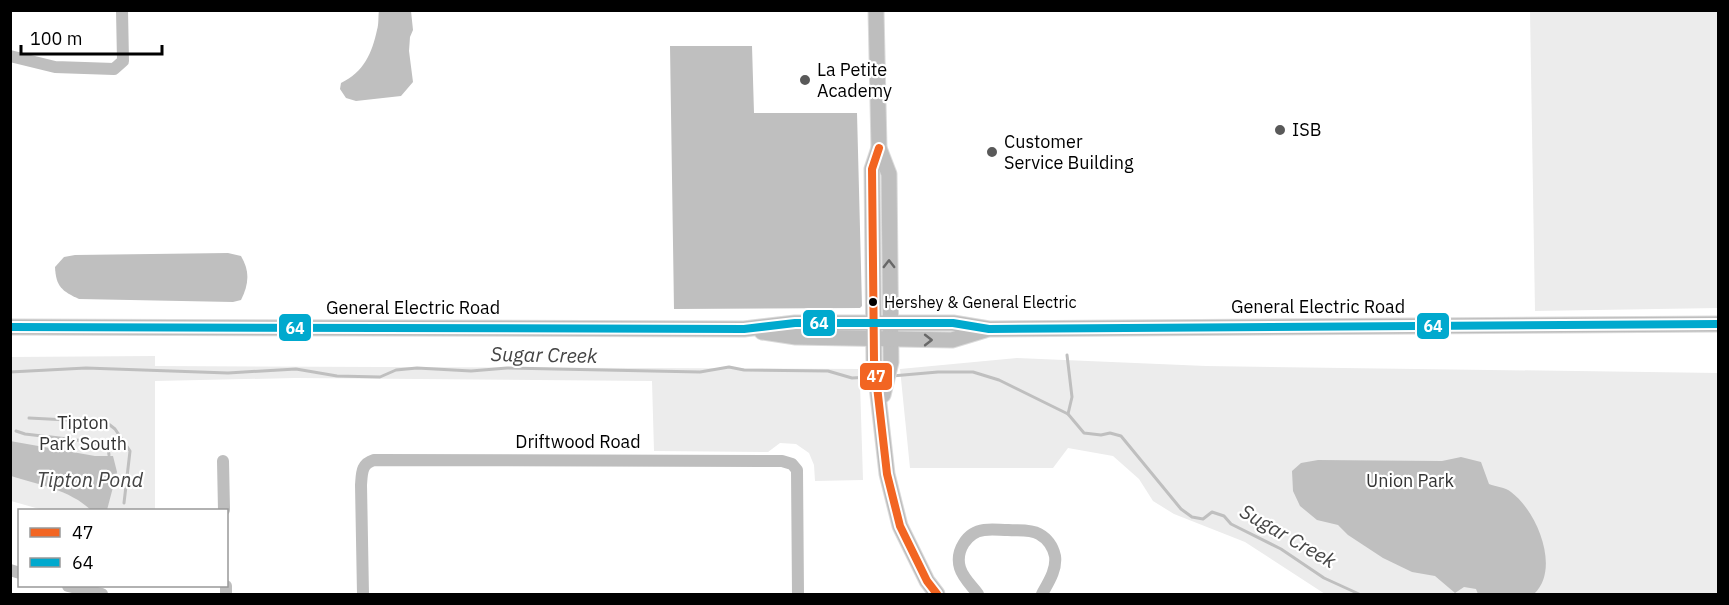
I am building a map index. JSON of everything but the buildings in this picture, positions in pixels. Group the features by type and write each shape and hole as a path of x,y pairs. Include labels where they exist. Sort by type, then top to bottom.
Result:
{"main road":[{"path":"876,10 879,148 872,169 874,360 887,474 900,526 927,581 937,594"},
{"path":"879,148 889,174 891,362 881,407"},
{"name":"General Electric Road","path":"10,327 744,329 795,323 952,323 989,329 1719,324"},
{"name":"General Electric Road","path":"744,329 796,337 890,340 952,340 989,329"}],"street":[{"path":"10,56 55,67 114,69 123,61 122,10"},
{"name":"Driftwood Road","path":"363,594 361,485 362,470 365,464 374,460 551,459 782,461 792,464 797,470 798,594"},
{"path":"223,461 224,509"},
{"path":"978,594 964,577 959,559 960,550 970,536 986,530 1030,531 1047,540 1055,554 1054,571 1042,594"},
{"path":"76,587 102,594"}],"green space":[{"path":"1530,11 1718,11 1718,308 1535,311"},
{"name":"Tipton Park South","path":"155,356 155,366 861,369 863,480 815,481 814,465 809,453 796,444 780,443 768,452 654,451 652,381 295,378 155,381 155,509 39,509 11,501 10,357"},
{"name":"Union Park","path":"1017,358 1206,366 1718,373 1718,594 1325,594 1245,542 1174,514 1153,501 1139,479 1113,456 1068,448 1053,468 910,468 900,369"}],"water":[{"path":"379,10 411,11 413,30 409,51 413,82 401,96 356,101 346,98 340,89 341,83 356,73 366,61 378,28"},
{"path":"670,46 752,46 754,113 857,113 862,306 860,308 674,309"},
{"path":"228,253 241,256 247,272 246,288 241,300 233,302 79,299 61,288 55,267 64,257 75,255"},
{"name":"Tipton Pond","path":"10,441 95,456 113,456 117,472 107,509 90,509 73,497 11,476"},
{"path":"1461,457 1481,462 1489,484 1511,492 1521,501 1537,526 1545,556 1545,570 1542,583 1534,594 1478,594 1476,589 1464,587 1455,593 1435,576 1412,572 1383,558 1348,535 1338,525 1317,520 1300,506 1293,491 1292,471 1301,463 1318,460 1442,461"}],"waterway":[{"name":"Sugar Creek","path":"1067,355 1072,397 1068,414"},
{"name":"Sugar Creek","path":"10,372 86,368 228,373 296,369 337,376 380,377 396,370 417,368 471,371 507,368 700,372 729,367 744,370 828,371 852,378 871,377"},
{"name":"Sugar Creek","path":"892,376 973,372 999,380 1068,414 1084,433 1101,435 1110,433 1121,436 1181,509 1192,517 1203,519 1212,512 1224,516 1231,524 1281,549 1324,578 1359,594"},
{"path":"29,418 106,422 115,429 130,451 124,503"},
{"path":"16,431 85,441 108,447 109,455"}],"transit line":[{"name":"47","path":"879,148 872,169 874,360 887,474 900,526 927,581 937,594"},
{"name":"64","path":"10,327 744,329 795,323 953,323 989,329 1718,324"}],"place":[{"name":"La Petite Academy","path":"805,80"},
{"name":"ISB","path":"1280,130"},
{"name":"Customer Service Building","path":"992,152"},
{"name":"Hershey & General Electric","path":"873,302"}]}
